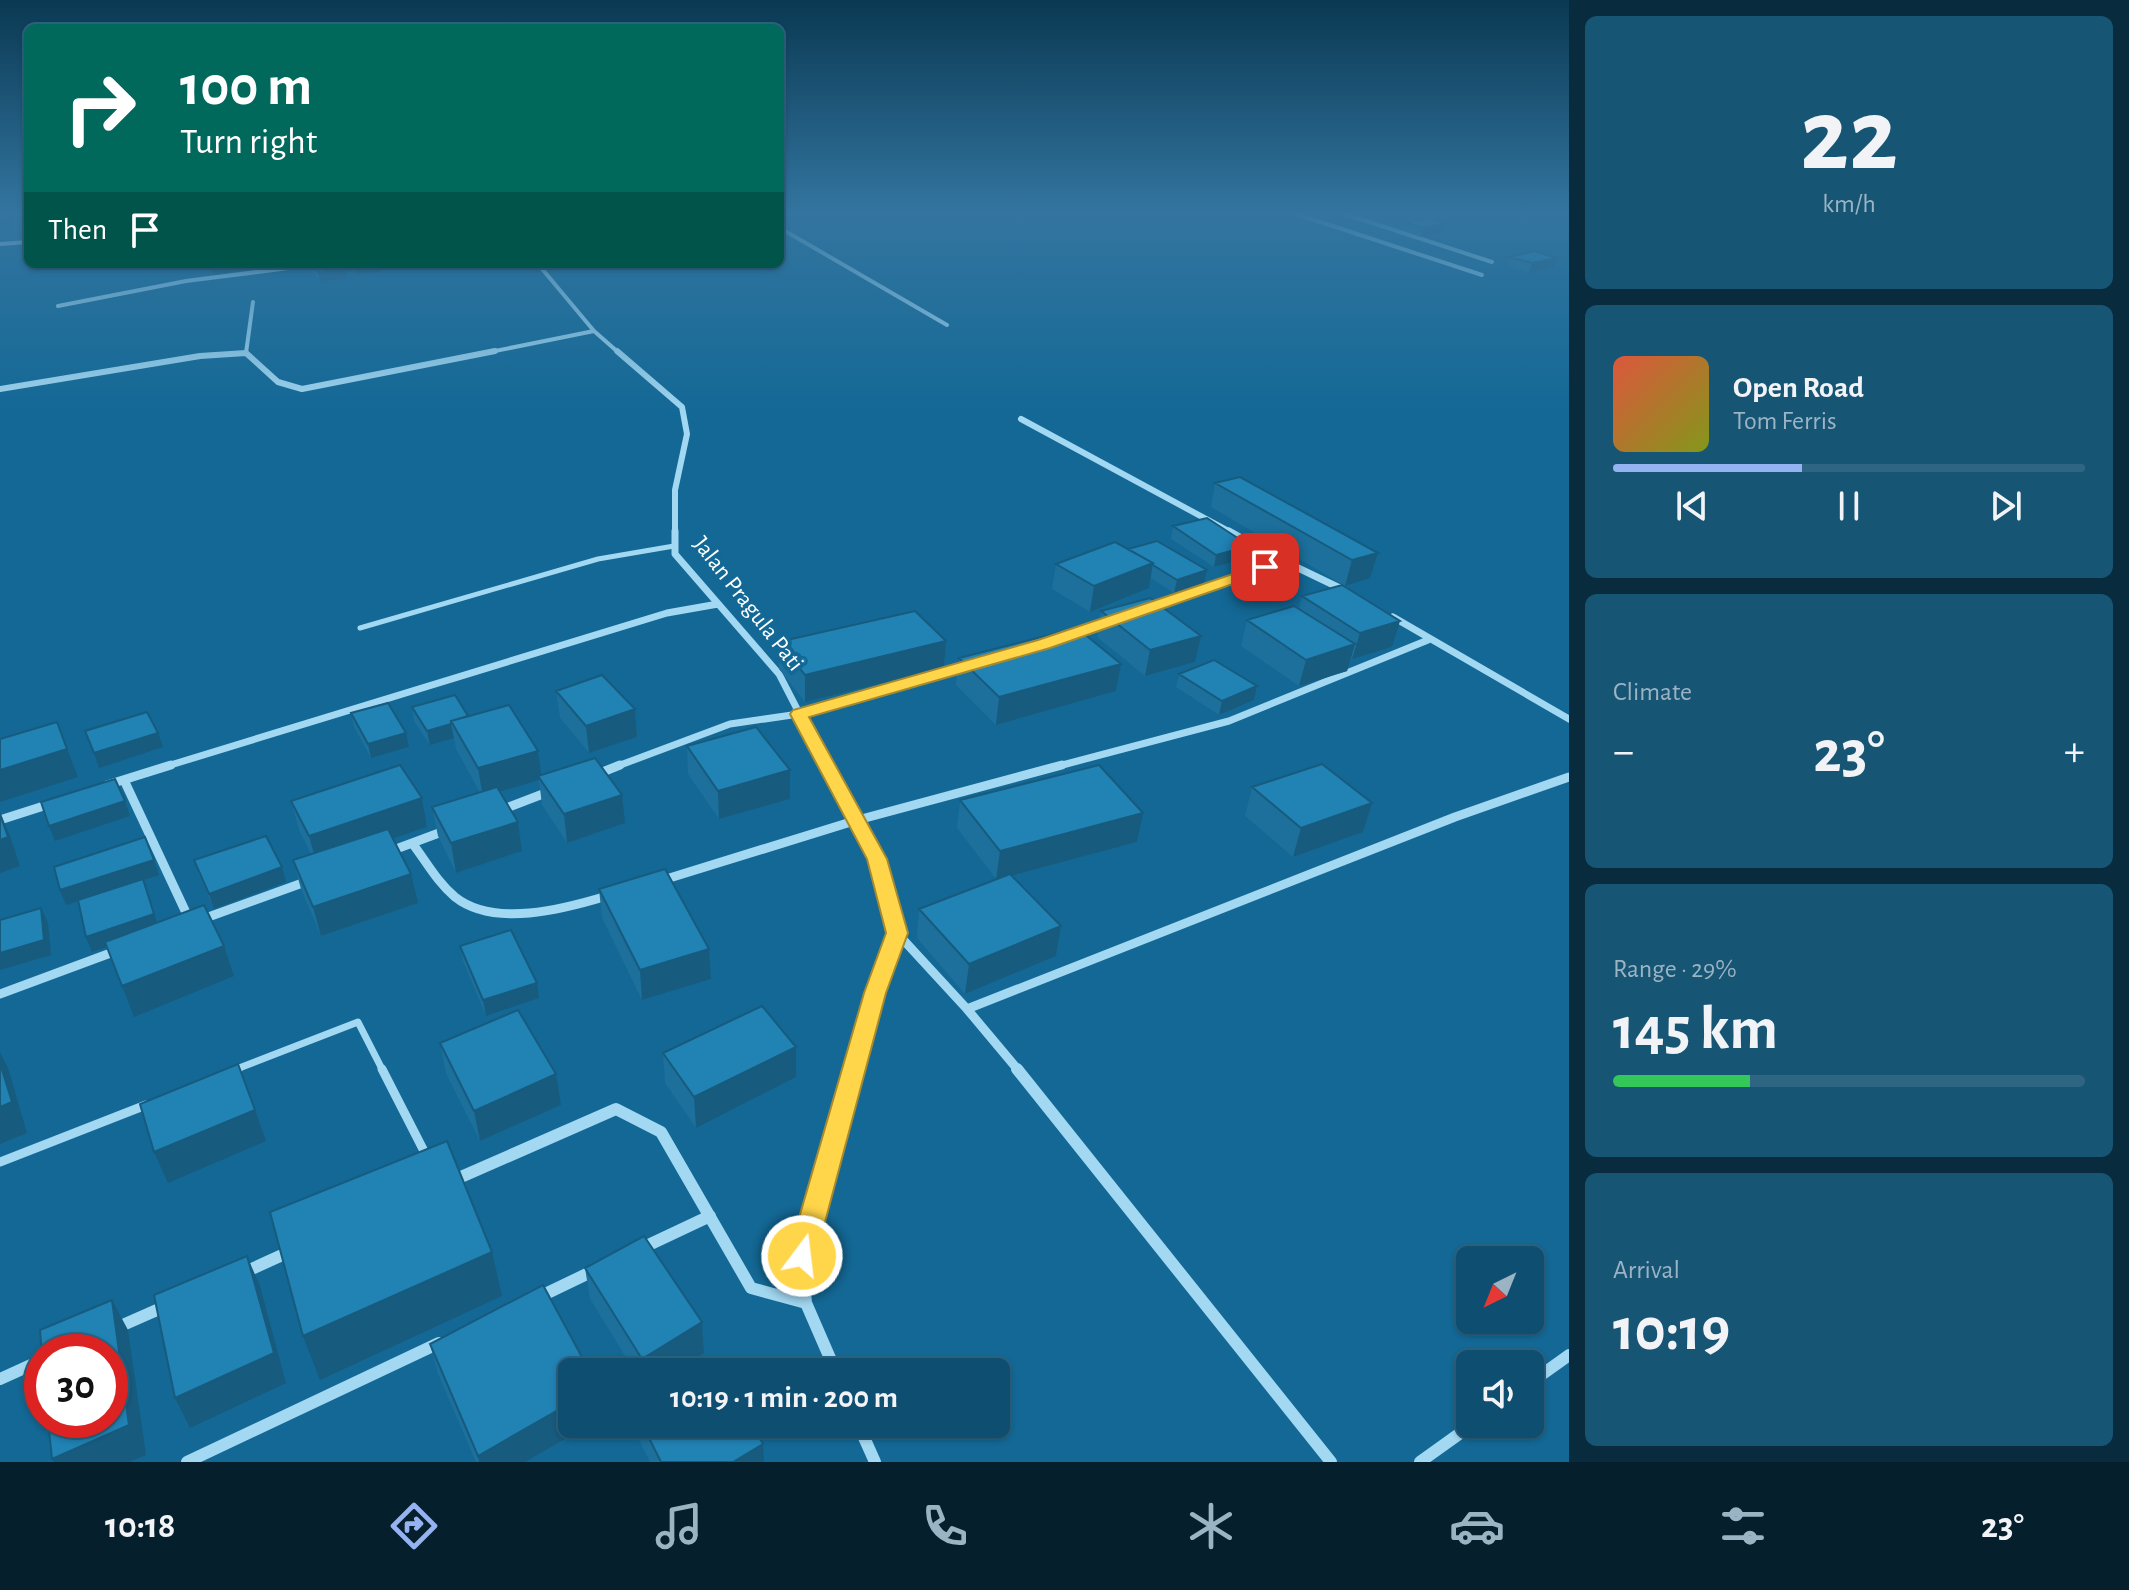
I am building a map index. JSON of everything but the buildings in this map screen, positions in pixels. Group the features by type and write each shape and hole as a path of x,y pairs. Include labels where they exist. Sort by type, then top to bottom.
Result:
{"street":[{"path":"58,306 192,280"},
{"name":"Jalan Pragula Pati","path":"552,280 594,331 682,407 687,434 675,490 675,554 779,674 854,821 877,859 897,933"},
{"path":"870,280 947,325"},
{"path":"246,353 253,302"},
{"path":"0,389 200,356 246,353 273,379 291,389 302,389 594,331"},
{"path":"1021,419 1354,595"},
{"path":"1132,613 1265,567 1294,566"},
{"path":"96,789 667,613 718,604"},
{"path":"1381,609 1428,640 1569,719"},
{"path":"1059,639 1118,619"},
{"path":"648,884 854,821 1229,721 1428,640"},
{"path":"586,778 730,724 799,714 983,662"},
{"path":"967,1009 1455,817 1569,777"},
{"path":"124,780 191,924"},
{"path":"485,816 557,789"},
{"path":"0,820 69,798"},
{"path":"374,857 456,827"},
{"path":"412,843 452,894 481,910 501,913 589,902 619,893"},
{"path":"177,929 318,878"},
{"path":"830,1358 806,1303 802,1256 875,993 897,933 967,1009 1081,1144 1331,1462"},
{"path":"0,994 133,945"},
{"path":"442,1185 616,1109 661,1132 751,1288 806,1303"},
{"path":"625,1256 710,1216"},
{"path":"230,1278 301,1247"},
{"path":"526,1302 611,1262"},
{"path":"103,1333 174,1303"},
{"path":"187,1462 455,1336"},
{"path":"1544,1373 1569,1355"},
{"path":"0,1379 24,1368"},
{"path":"1420,1462 1456,1436"},
{"path":"864,1438 875,1462"}],"lane":[{"path":"360,628 598,559 674,546"},
{"path":"229,1072 358,1022 435,1172"},
{"path":"0,1162 158,1100"}],"route":[{"path":"802,1256 838,1118 875,993 897,933 877,859 799,714 1044,644 1265,567"}]}
